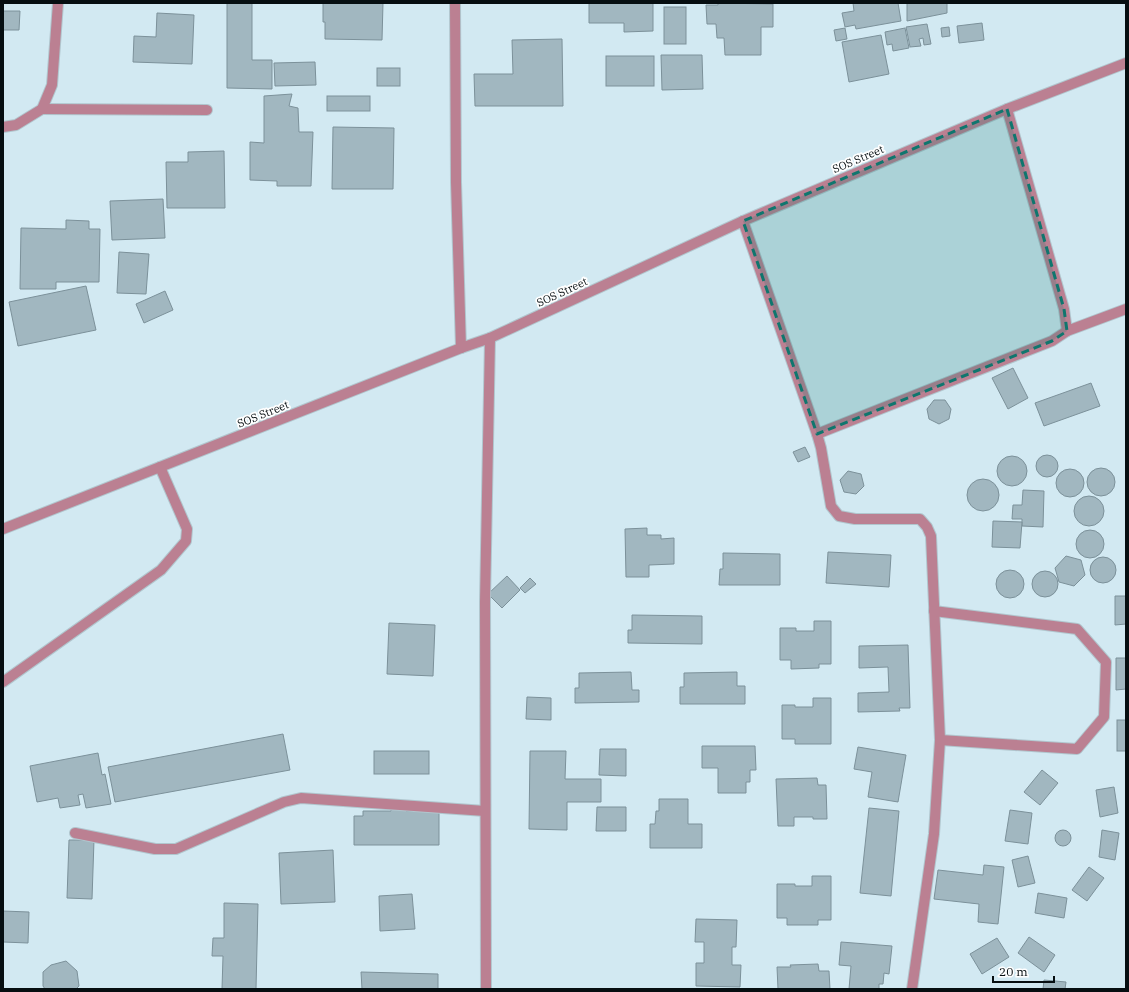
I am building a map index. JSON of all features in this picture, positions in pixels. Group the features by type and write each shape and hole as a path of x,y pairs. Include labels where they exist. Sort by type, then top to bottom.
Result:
{"street":[{"path":"42,109 52,85 58,3"},
{"path":"455,3 456,182 461,348"},
{"name":"SOS Street","path":"3,529 461,348 490,338 744,221 1007,109 1126,63"},
{"path":"3,127 16,125 42,109 207,110"},
{"path":"1007,109 1064,309 1067,331"},
{"path":"744,221 817,434 821,448 831,506 839,516 855,519 920,519 927,527 931,536 940,740 934,834 924,915 912,989"},
{"path":"817,434 1052,341 1067,331 1126,310"},
{"path":"486,989 485,609 490,338"},
{"path":"3,682 161,570 186,541 187,529 160,467"},
{"path":"934,611 1077,629 1106,662 1104,717 1077,749 940,740"},
{"path":"75,833 155,849 176,849 284,802 301,798 485,811"}],"highlighted area":[{"path":"1007,109 1064,309 1067,331 1052,341 817,434 743,221"}],"building":[{"path":"227,3 252,3 252,60 272,60 272,89 227,88"},
{"path":"323,3 383,3 382,40 325,39"},
{"path":"589,3 653,3 653,31 624,32 624,23 589,23"},
{"path":"718,3 773,4 773,27 761,27 761,55 725,55 724,38 717,38 716,24 707,24 706,5 718,5"},
{"path":"853,3 898,3 901,21 856,29 855,25 845,27 842,13 854,11"},
{"path":"907,3 947,3 947,13 907,21"},
{"path":"664,7 686,7 686,44 664,44"},
{"path":"3,11 20,11 19,30 3,30"},
{"path":"157,13 194,15 192,64 133,62 134,36 156,37"},
{"path":"982,23 984,40 959,43 957,26"},
{"path":"927,24 931,44 924,45 923,38 919,39 921,46 910,47 906,27"},
{"path":"949,27 950,36 942,37 941,28"},
{"path":"845,28 847,39 836,41 834,30"},
{"path":"905,28 909,48 893,51 892,44 887,45 885,32"},
{"path":"881,35 889,74 849,82 842,42"},
{"path":"562,39 563,106 475,106 474,74 513,74 512,40"},
{"path":"661,55 702,55 703,89 662,90"},
{"path":"606,56 654,56 654,86 606,86"},
{"path":"315,62 316,85 275,86 274,63"},
{"path":"377,68 400,68 400,86 377,86"},
{"path":"292,94 289,106 298,108 299,132 313,132 311,186 277,186 277,181 250,180 250,142 264,143 264,96"},
{"path":"327,96 370,96 370,111 327,111"},
{"path":"333,127 394,128 393,189 332,189"},
{"path":"224,151 225,208 167,208 166,162 188,162 188,152"},
{"path":"163,199 165,238 112,240 110,201"},
{"path":"66,220 89,221 89,229 100,229 99,282 56,282 56,289 20,289 21,228 66,229"},
{"path":"119,252 149,254 146,294 117,293"},
{"path":"86,286 96,330 18,346 9,302"},
{"path":"165,291 173,310 144,323 136,304"},
{"path":"1013,368 1028,398 1008,409 992,378"},
{"path":"1091,383 1100,406 1044,426 1035,403"},
{"path":"934,400 945,400 951,409 949,419 939,424 929,419 927,409"},
{"path":"805,447 810,457 798,462 793,452"},
{"path":"1047,455 1055,458 1058,466 1055,474 1047,477 1039,474 1036,466 1039,458"},
{"path":"1012,456 1023,460 1027,471 1023,482 1012,486 1001,482 997,471 1001,460"},
{"path":"1101,468 1111,472 1115,482 1111,492 1101,496 1091,492 1087,482 1091,472"},
{"path":"1070,469 1080,473 1084,483 1080,493 1070,497 1060,493 1056,483 1060,473"},
{"path":"848,471 861,474 864,486 856,494 844,492 840,480"},
{"path":"980,479 986,479 995,483 999,495 995,507 986,511 980,511 971,507 967,498 967,492 971,483"},
{"path":"1023,490 1044,491 1043,527 1022,526 1022,519 1012,519 1013,505 1022,505"},
{"path":"1089,496 1100,500 1104,511 1100,522 1089,526 1078,522 1074,511 1078,500"},
{"path":"993,521 1022,522 1020,548 992,547"},
{"path":"647,528 647,535 661,535 661,539 674,538 674,564 649,565 649,577 626,577 625,529"},
{"path":"1090,530 1100,534 1104,544 1100,554 1090,558 1080,554 1076,544 1080,534"},
{"path":"828,552 891,555 889,587 826,583"},
{"path":"723,553 780,554 780,585 719,585 720,569 723,569"},
{"path":"1066,556 1081,560 1085,575 1074,586 1059,582 1055,568"},
{"path":"1103,557 1112,561 1116,570 1112,579 1103,583 1094,579 1090,570 1094,561"},
{"path":"1010,570 1020,574 1024,584 1020,594 1010,598 1000,594 996,584 1000,574"},
{"path":"1045,571 1054,575 1058,584 1054,593 1045,597 1036,593 1032,584 1036,575"},
{"path":"507,576 520,590 502,608 488,594"},
{"path":"530,578 536,584 525,593 520,588"},
{"path":"1115,596 1126,596 1126,624 1115,625"},
{"path":"632,615 702,616 702,644 628,643 628,630 632,630"},
{"path":"814,621 831,621 831,664 819,664 819,668 791,669 791,660 780,660 780,628 796,628 796,631 814,631"},
{"path":"389,623 435,625 433,676 387,674"},
{"path":"908,645 910,708 899,708 900,711 858,712 858,693 889,692 888,667 859,668 859,646"},
{"path":"1116,658 1126,658 1126,689 1116,690"},
{"path":"631,672 632,690 639,690 639,702 575,703 575,688 579,688 579,673"},
{"path":"737,672 737,686 745,686 745,704 680,704 680,687 684,687 684,673"},
{"path":"527,697 551,698 551,720 526,719"},
{"path":"813,698 831,698 831,744 795,744 795,739 782,739 782,705 813,707"},
{"path":"1117,720 1126,720 1126,751 1117,751"},
{"path":"283,734 290,770 115,802 108,767"},
{"path":"702,746 755,746 756,770 750,770 750,782 746,782 746,793 718,793 718,768 702,768"},
{"path":"858,747 906,755 898,802 868,797 872,772 854,769"},
{"path":"600,749 626,749 626,776 599,775"},
{"path":"374,751 429,751 429,774 374,774"},
{"path":"530,751 566,751 565,779 601,779 601,802 567,802 567,830 529,829"},
{"path":"98,753 102,775 105,774 111,804 86,808 83,794 78,795 80,805 60,808 58,798 37,802 30,766"},
{"path":"1042,770 1058,783 1040,805 1024,792"},
{"path":"817,778 818,785 826,785 827,819 794,817 794,826 778,826 776,779"},
{"path":"1114,787 1118,813 1100,817 1096,790"},
{"path":"659,799 688,799 688,824 702,824 702,848 650,848 650,824 655,824 656,811 659,811"},
{"path":"597,807 626,807 626,831 596,831"},
{"path":"391,808 406,808 406,811 439,811 439,845 354,845 354,816 363,816 363,811 391,811"},
{"path":"869,808 899,811 891,896 860,893"},
{"path":"1010,810 1032,813 1028,844 1005,841"},
{"path":"1063,830 1069,832 1071,838 1069,844 1063,846 1057,844 1055,838 1057,832"},
{"path":"1102,830 1119,833 1115,860 1099,857"},
{"path":"69,840 94,840 92,899 67,898"},
{"path":"333,850 335,902 281,904 279,853"},
{"path":"1028,856 1035,883 1018,887 1012,860"},
{"path":"984,865 1004,867 998,924 978,922 979,904 934,899 938,870 983,875"},
{"path":"1089,867 1104,878 1087,901 1072,890"},
{"path":"812,876 831,876 831,920 818,920 818,925 787,925 787,918 777,918 777,884 812,886"},
{"path":"1038,893 1067,898 1064,918 1035,913"},
{"path":"412,894 415,929 380,931 379,896"},
{"path":"224,903 258,904 256,989 222,989 223,956 212,956 213,938 224,938"},
{"path":"3,911 29,912 28,943 3,942"},
{"path":"696,919 737,920 736,947 732,947 732,965 741,965 740,987 696,986 696,963 704,963 704,942 695,942"},
{"path":"1029,937 1055,955 1044,972 1018,953"},
{"path":"997,938 1009,957 982,974 970,954"},
{"path":"841,942 892,946 889,974 884,973 883,984 879,984 879,989 849,989 851,966 839,965"},
{"path":"66,961 77,971 79,986 76,989 45,989 43,986 43,972 51,965"},
{"path":"818,964 819,971 829,971 830,989 778,989 777,967"},
{"path":"361,972 438,974 438,989 362,989"},
{"path":"1044,980 1066,982 1065,989 1043,989"}]}
